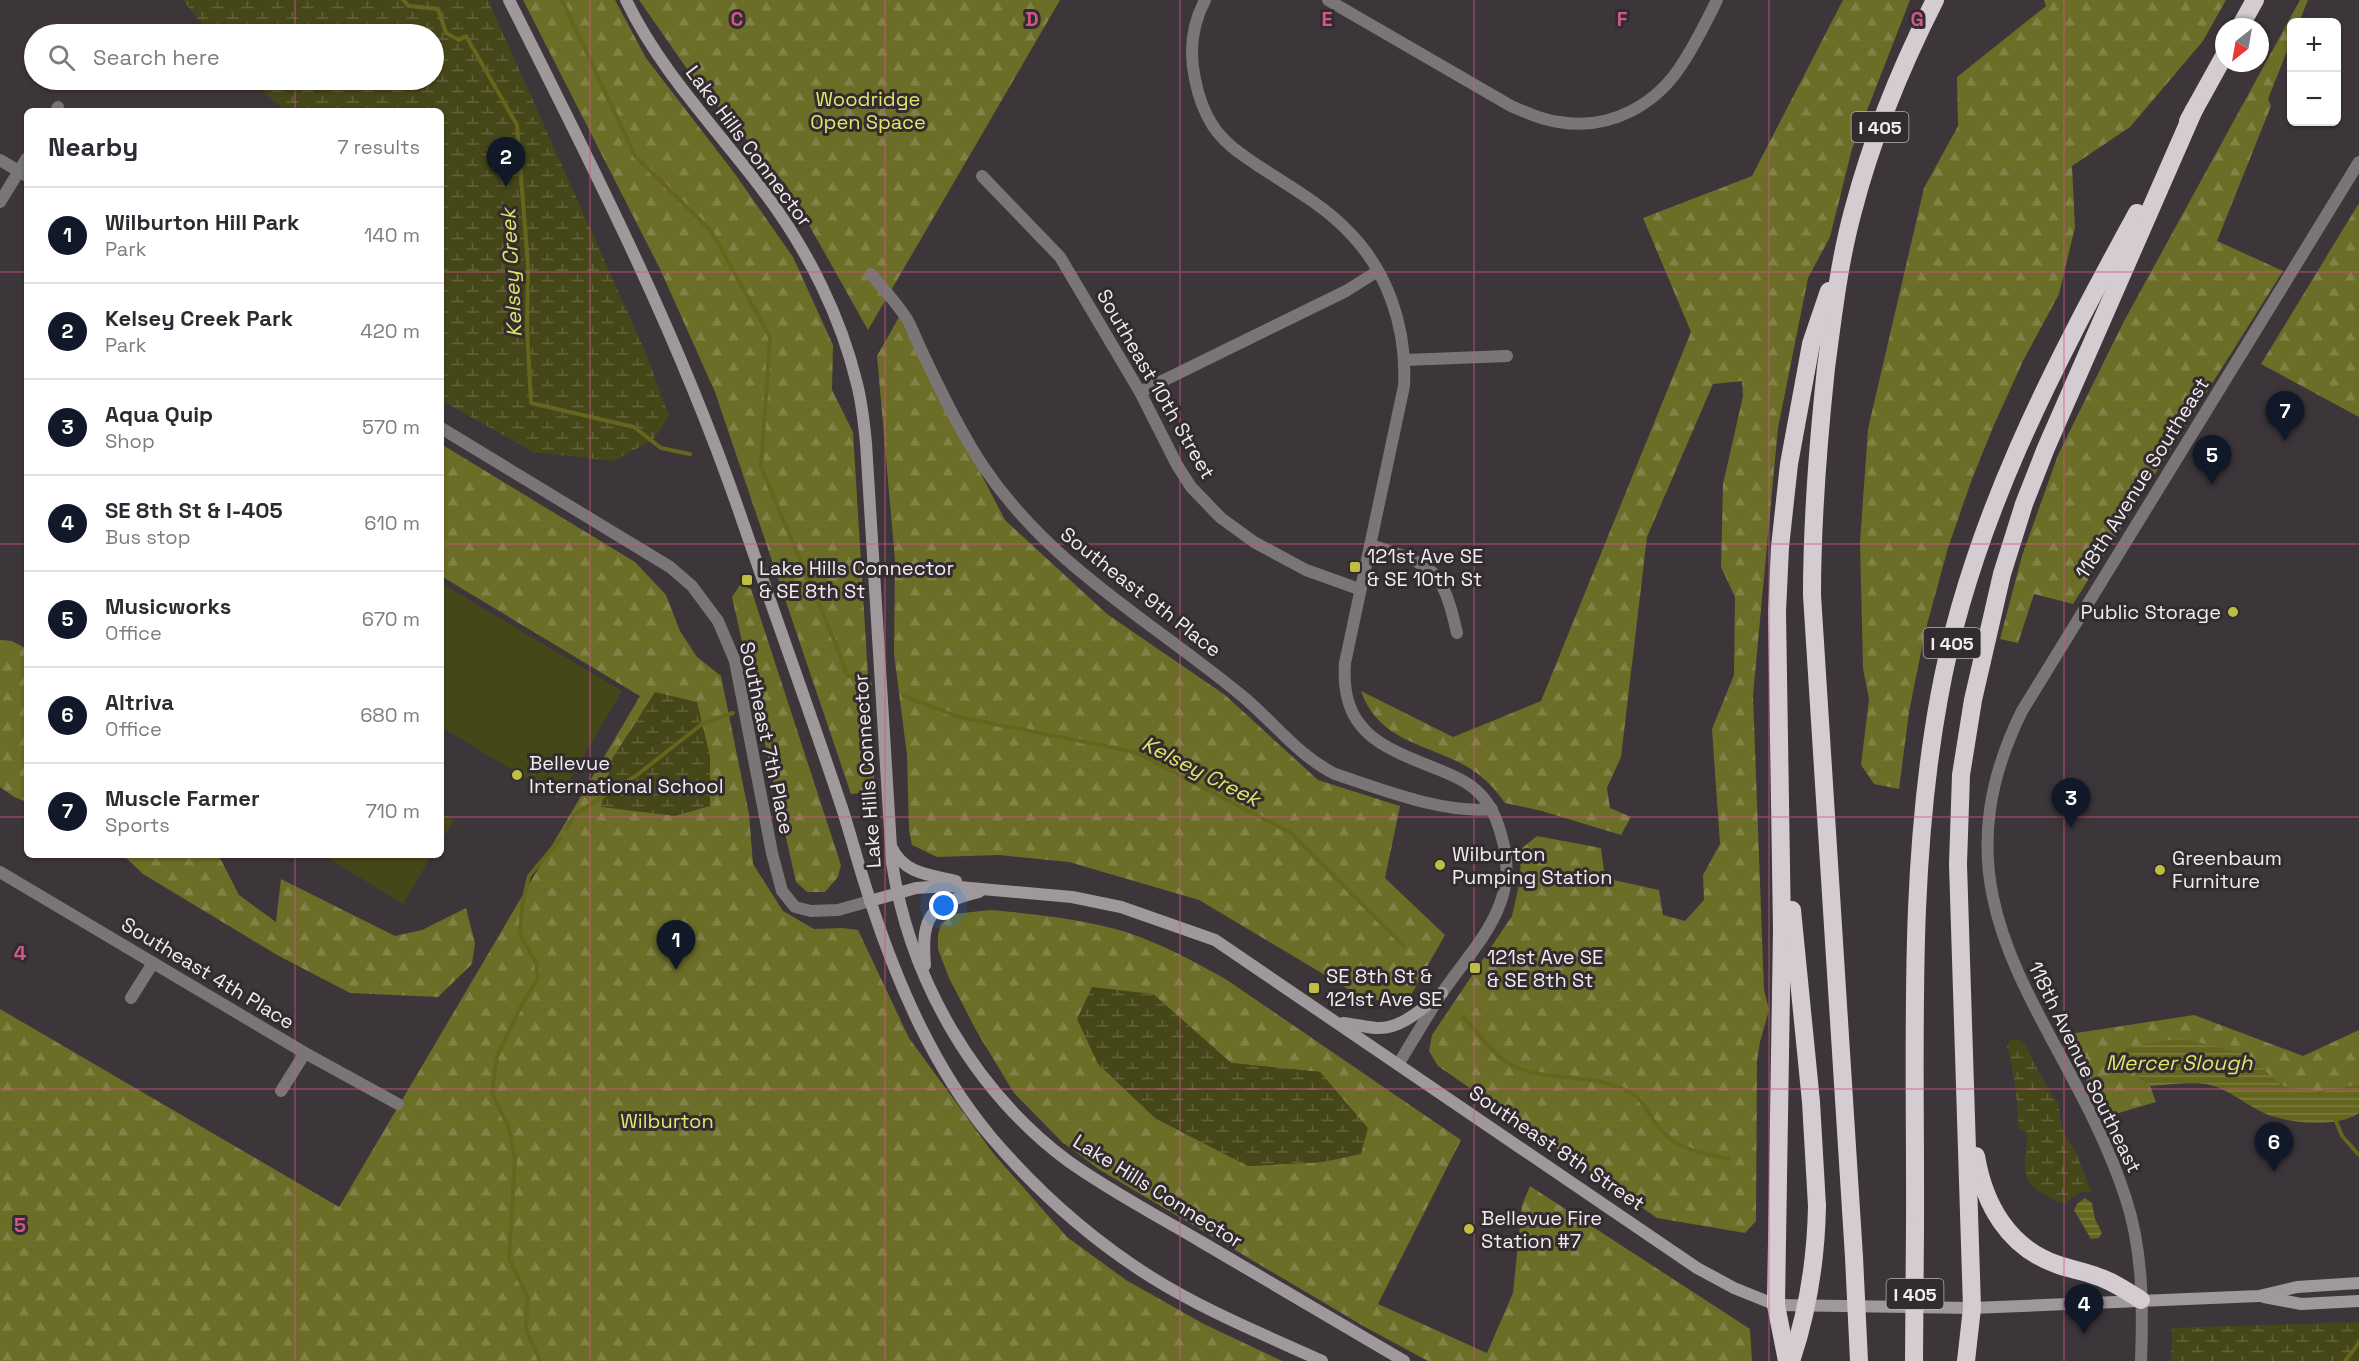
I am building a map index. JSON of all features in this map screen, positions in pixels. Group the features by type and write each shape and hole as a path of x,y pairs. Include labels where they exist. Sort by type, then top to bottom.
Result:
{"highway":[{"name":"I 405","path":"1859,1361 1812,595 1812,522 1831,329 1853,211 1876,138 1912,46 1935,0"},
{"path":"2245,18 2255,0"},
{"name":"I 405","path":"1914,1361 1916,910 1920,845 1939,696 1956,625 1982,537 2012,459 2061,354 2215,72"},
{"path":"1966,1361 1972,1308 1963,1084 1958,864 1961,775 1973,700 1990,623 2018,524 2046,448 2194,110"},
{"path":"1789,1361 1776,1305 1782,929 1777,612 1780,547 1789,464 1811,344 1846,242"},
{"path":"1781,800 1811,1102 1817,1206 1813,1266 1801,1328 1789,1361"},
{"path":"1963,1084 1982,1189 2002,1224 2015,1239 2034,1253 2055,1264 2097,1276 2141,1300"}],"main road":[{"name":"Lake Hills Connector","path":"509,0 619,219 705,416 840,801 892,965 938,1058 988,1134 1043,1194 1109,1249 1153,1279 1209,1309 1322,1361"},
{"name":"Lake Hills Connector","path":"626,0 671,76 790,228 820,285 850,358 858,386 866,443 890,842 904,923 932,997 980,1071 1016,1115 1059,1154 1112,1190 1404,1361"},
{"path":"890,842 900,860 911,870 989,889"},
{"name":"Southeast 8th Street","path":"870,901 916,888 948,885 1072,897 1121,907 1215,940 1399,1063 1697,1268 1724,1283 1776,1305 1972,1308 2259,1296 2297,1287 2359,1283"},
{"path":"926,979 923,933 934,913 955,898 989,889"},
{"path":"1338,1022 1378,1029 1395,1025 1411,1017 1442,993"},
{"name":"Southeast 8th Street","path":"2259,1296 2301,1304 2359,1301"}],"street":[{"path":"1205,0 1197,17 1192,37 1191,59 1198,94 1213,126 1236,150 1320,207 1345,228 1364,249 1378,272 1399,320 1405,360 1400,411 1371,545 1359,589 1343,685 1353,713 1361,726 1386,748 1468,784 1480,793 1492,810 1499,826 1506,855 1503,894 1493,919 1442,993 1399,1063"},
{"path":"1328,0 1511,106 1560,123 1604,121 1621,117 1640,107 1669,82 1684,62 1718,0"},
{"path":"0,160 23,174 0,201"},
{"name":"118th Avenue Southeast","path":"2141,1361 2140,1264 2126,1199 2116,1171 2013,964 1997,921 1990,891 1987,853 1988,819 1993,789 2001,759 2023,710 2359,162"},
{"name":"Southeast 10th Street","path":"982,176 1060,257 1140,392 1177,465 1191,487 1221,518 1282,558 1306,570 1359,589"},
{"path":"1140,392 1346,291 1378,272"},
{"name":"Southeast 9th Place","path":"871,274 907,320 925,359 983,466 1017,511 1058,554 1242,696 1294,746 1322,767 1335,774 1418,800 1472,810 1492,810"},
{"path":"1405,360 1507,356"},
{"name":"Southeast 7th Place","path":"444,430 670,567 692,586 718,621 735,661 772,853 782,891 795,906 811,911 838,910 870,901"},
{"path":"1371,545 1416,559 1434,573 1449,598 1457,633"},
{"name":"Southeast 4th Place","path":"0,873 305,1053 398,1104"},
{"path":"131,998 153,963"},
{"path":"281,1091 305,1053"}],"green space":[{"path":"183,0 488,0 645,351 669,416 653,440 613,461 533,452 444,402 444,108 282,108 261,90 444,90 444,24 202,24"},
{"path":"523,0 615,0 646,58 735,174 793,257 833,345 832,390 853,432 875,791 851,794 715,392 660,269"},
{"name":"Woodridge Open Space","path":"639,0 1060,0 868,330 787,186 694,79"},
{"path":"1843,0 1910,0 1852,149 1830,237 1808,278 1778,428 1753,695 1764,990 1769,1010 1757,1061 1756,1221 1745,1233 1657,1218 1438,1066 1429,1051 1432,1035 1512,916 1520,880 1521,849 1537,836 1601,848 1605,878 1659,890 1663,915 1685,921 1704,900 1703,875 1720,844 1712,729 1734,675 1735,597 1721,567 1723,484 1743,396 1742,381 1713,384 1647,537 1621,757 1607,788 1610,808 1631,817 1621,835 1542,811 1505,803 1487,781 1476,772 1391,731 1369,708 1361,691 1453,737 1541,701 1691,332 1643,218 1752,176"},
{"path":"2044,0 2226,0 2203,41 2130,127 2072,166 2075,227 2059,294 2023,361 1994,425 1948,548 1925,632 1909,712 1899,789 1874,784 1861,765 1869,699 1863,668 1860,542 1868,429 1924,188 1958,126 1957,77 2046,6"},
{"path":"2300,0 2308,0 2301,18 2290,18"},
{"path":"2287,24 2287,51 2268,99 2271,106 2217,241 2283,271 2073,604 2034,594 2018,643 2000,639 2022,556 2058,455 2123,323 2261,72 2269,72 2269,57"},
{"path":"2359,203 2359,417 2261,364"},
{"path":"899,317 1005,520 1107,614 1225,695 1318,780 1400,806 1385,878 1445,935 1407,1002 1365,999 1199,900 1069,862 999,855 937,857 912,845 909,830 907,755 894,654 895,560 877,356"},
{"name":"Wilburton","path":"444,446 635,562 666,595 680,631 697,657 721,676 749,814 753,864 783,911 814,929 858,930 909,1038 993,1153 1067,1237 1126,1280 1202,1323 1282,1361 0,1361 0,1009 339,1207 640,696 444,578"},
{"path":"444,585 622,691 559,798 444,729"},
{"path":"740,585 751,589 841,865 838,877 825,892 807,892 796,882 732,597"},
{"path":"0,640 12,641 24,647 24,801 0,787"},
{"path":"655,692 697,702 710,756 710,806 675,816 601,807 612,759"},
{"path":"444,814 454,820 444,836"},
{"path":"126,858 219,858 239,895 276,922 281,879 395,936 422,930 466,908 475,943 472,964 438,997 350,993 277,955 143,874"},
{"path":"328,858 430,858 403,904"},
{"path":"990,910 1059,918 1126,932 1165,947 1227,980 1461,1140 1378,1304 1487,1353 1513,1293 1522,1205 1530,1186 1750,1329 1752,1361 1428,1361 1365,1327 1100,1170 1062,1142 1014,1093 977,1032 949,978 938,949 938,935 941,924 954,914","holes":["1153,994 1231,1063 1320,1072 1323,1162 1248,1166 1155,1118"]},
{"path":"1092,987 1153,994 1231,1063 1320,1072 1368,1128 1361,1154 1323,1162 1248,1166 1155,1118 1098,1064 1077,1019"},
{"path":"2194,1015 2303,1056 2359,1030 2359,1084 2330,1091 2299,1091 2280,1084 2248,1055 2135,1074 2150,1086 2156,1102 2105,1117 2063,1035"},
{"path":"2018,1039 2025,1044 2045,1084 2058,1103 2062,1129 2077,1155 2092,1193 2079,1193 2064,1204 2036,1189 2027,1178 2025,1171 2027,1137 2026,1133 2019,1129 2014,1077 2007,1047 2010,1040"},
{"path":"2359,1322 2359,1361 2171,1361 2172,1328"}],"water":[{"name":"Mercer Slough","path":"2182,1038 2248,1055 2281,1085 2321,1092 2359,1084 2359,1113 2339,1121 2312,1123 2286,1120 2264,1113 2211,1085 2189,1083 2150,1086 2135,1074 2125,1048"},
{"path":"2085,1198 2092,1203 2095,1219 2102,1233 2099,1238 2091,1239 2074,1210 2077,1204"}],"waterway":[{"name":"Kelsey Creek","path":"403,0 409,6 438,9 443,24"},
{"path":"562,0 635,156 711,231 770,337 761,467 847,675 870,684"},
{"name":"Kelsey Creek","path":"444,27 446,33 459,40 466,36 517,125 528,266 527,328 531,403 634,427 661,448 690,454"},
{"name":"Kelsey Creek","path":"904,696 959,717 1135,752 1291,833 1404,946"},
{"path":"566,829 574,815 637,775 702,724 733,713"},
{"path":"540,1361 526,1330 527,1296 509,1258 515,1158 508,1126 492,1093 497,1056 520,1008 538,978 536,962 520,935 522,906 529,876 560,839"},
{"name":"Kelsey Creek","path":"1463,1017 1493,1051 1517,1068 1602,1082 1618,1087 1637,1097 1658,1127 1674,1141 1690,1149 1728,1159"},
{"name":"Kelsey Creek","path":"2115,1055 2128,1054"},
{"path":"2336,1121 2342,1136 2359,1155"},
{"path":"2345,1361 2359,1343"}],"place":[{"name":"Kelsey Creek Park","path":"506,187"},
{"name":"Muscle Farmer","path":"2285,441"},
{"name":"Musicworks","path":"2212,485"},
{"name":"121st Ave SE & SE 10th St","path":"1355,567"},
{"name":"Lake Hills Connector & SE 8th St","path":"747,580"},
{"name":"Public Storage","path":"2233,612"},
{"name":"Bellevue International School","path":"517,775"},
{"name":"Aqua Quip","path":"2071,828"},
{"name":"Wilburton Pumping Station","path":"1440,865"},
{"name":"Greenbaum Furniture","path":"2160,870"},
{"name":"121st Ave SE & SE 8th St","path":"1475,968"},
{"name":"Wilburton Hill Park","path":"676,970"},
{"name":"SE 8th St & 121st Ave SE","path":"1314,988"},
{"name":"Altriva","path":"2274,1172"},
{"name":"Bellevue Fire Station #7","path":"1469,1229"},
{"name":"SE 8th St & I-405","path":"2084,1334"}]}
